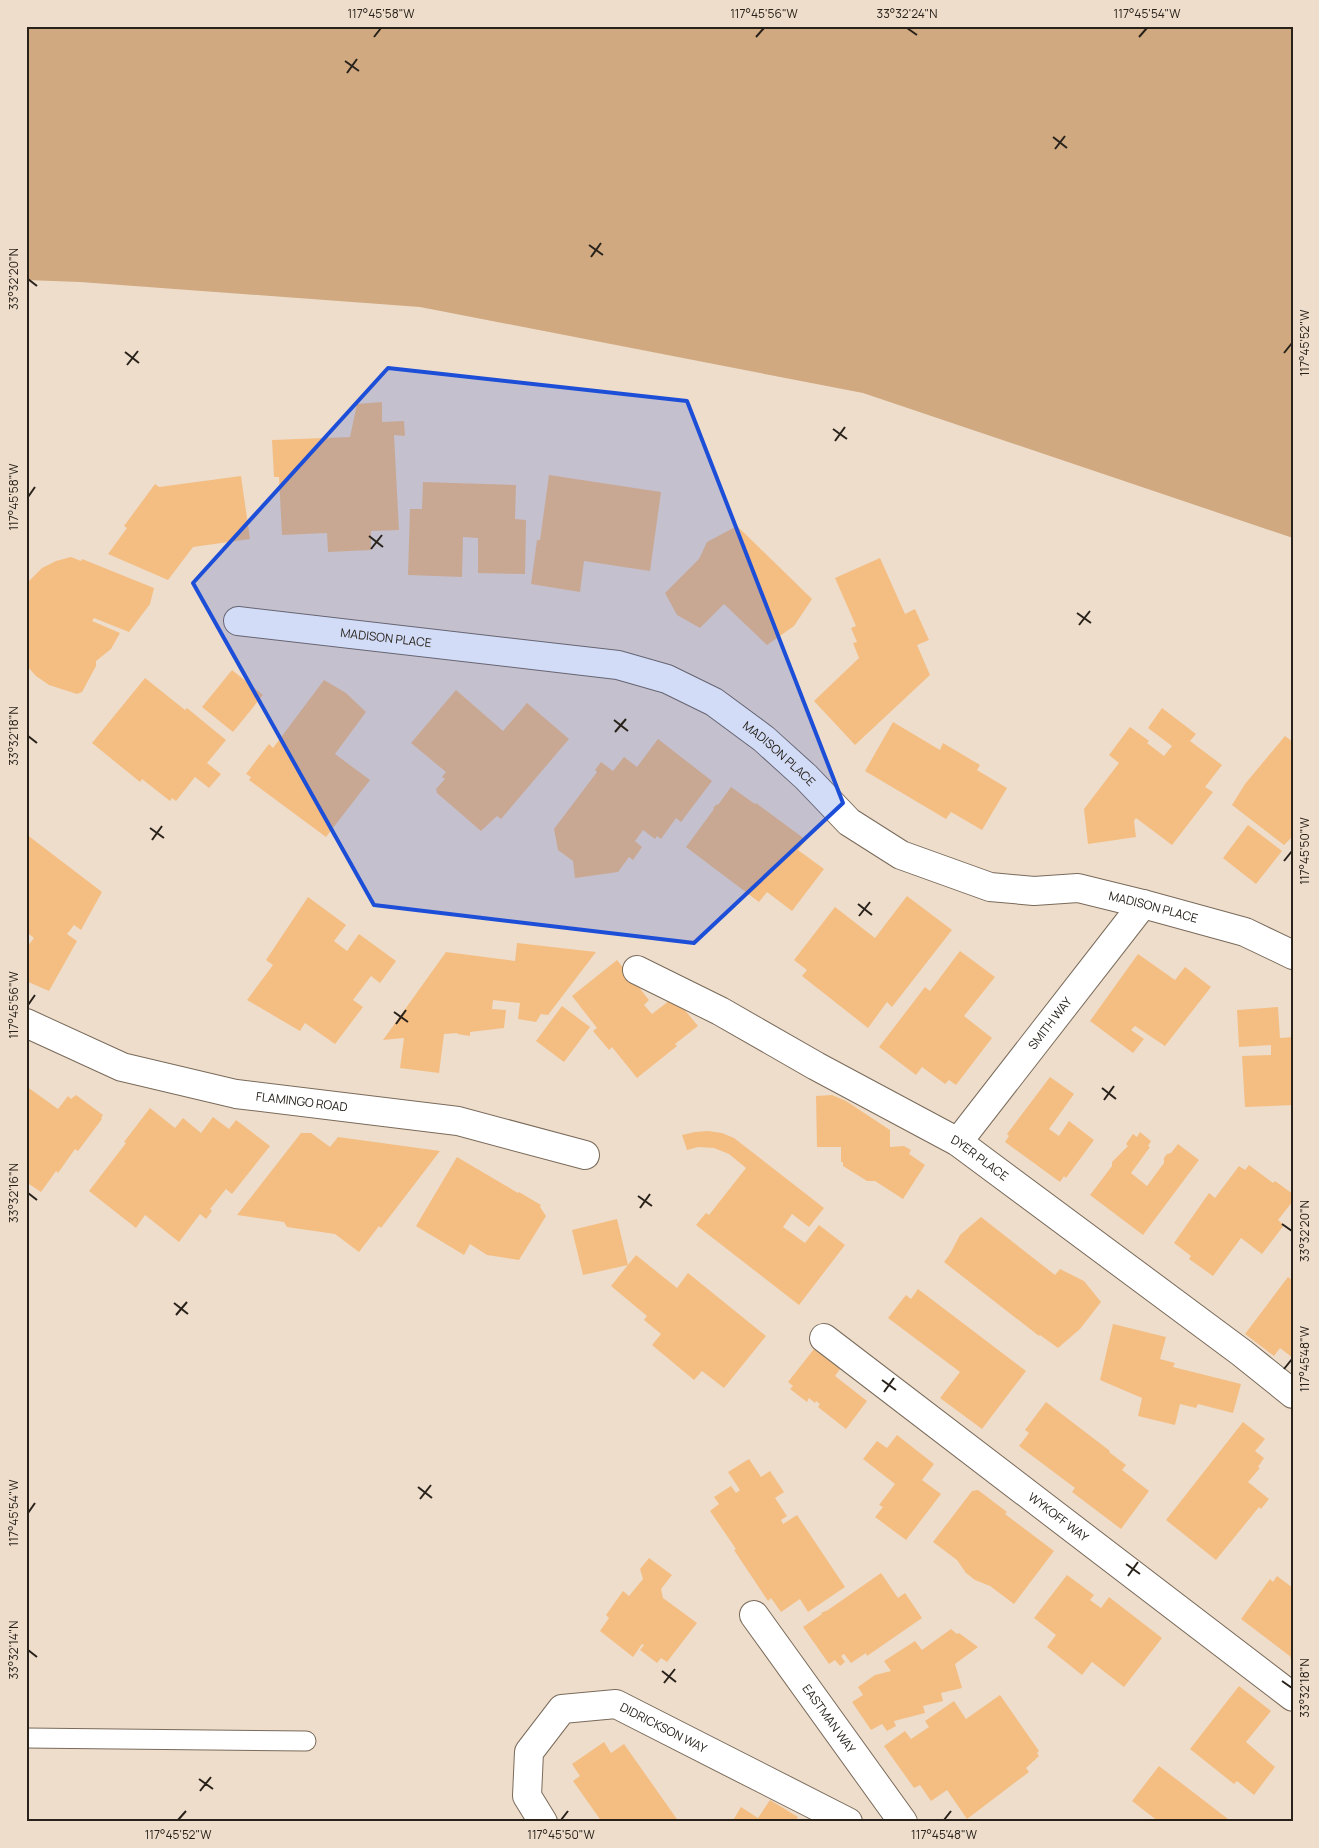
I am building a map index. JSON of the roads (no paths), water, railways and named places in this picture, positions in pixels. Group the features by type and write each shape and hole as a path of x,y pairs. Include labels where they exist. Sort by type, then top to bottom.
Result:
{"street":[{"name":"MADISON PLACE","path":"238,621 618,665 667,679 714,702 722,708 764,740 799,771 849,822 901,855 990,887 1034,891 1078,888 1143,904 1245,932 1293,955"},
{"name":"SMITH WAY","path":"958,1142 1143,904"},
{"name":"DYER PLACE","path":"637,970 720,1011 816,1066 958,1142 1242,1353 1293,1394"},
{"name":"FLAMINGO ROAD","path":"26,1023 122,1067 236,1094 458,1121 585,1154"},
{"name":"WYKOFF WAY","path":"824,1338 1293,1697"},
{"name":"EASTMAN WAY","path":"754,1615 903,1822"},
{"name":"DIDRICKSON WAY","path":"543,1822 527,1796 529,1752 562,1708 616,1704 848,1822"}],"lane":[{"path":"26,1738 306,1741"}]}
